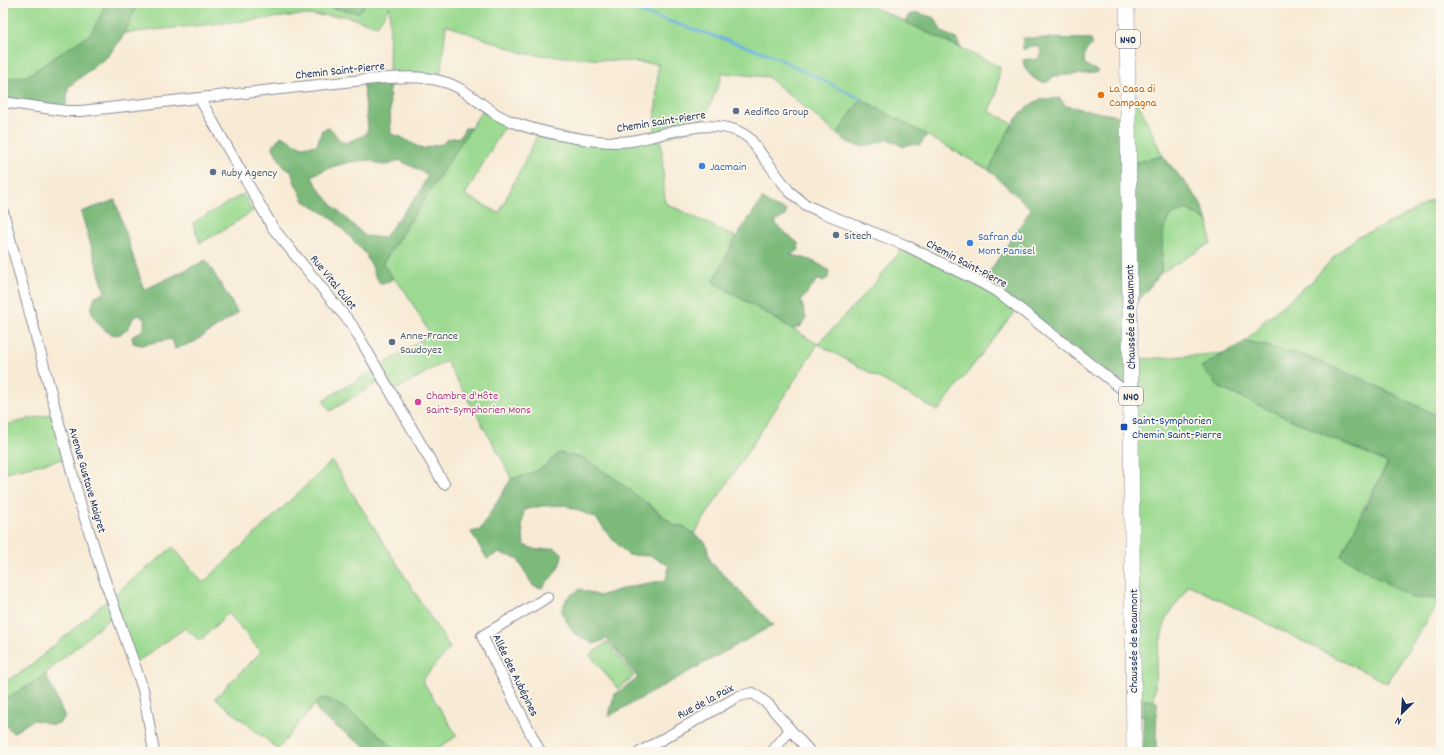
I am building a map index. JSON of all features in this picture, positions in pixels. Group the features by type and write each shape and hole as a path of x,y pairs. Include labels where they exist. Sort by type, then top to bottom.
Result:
{"main road":[{"name":"Chaussée de Beaumont","path":"1127,3 1134,752"}],"street":[{"name":"Chemin Saint-Pierre","path":"3,102 66,111 81,111 363,80 422,78 452,85 508,120 540,130 575,137 619,142 674,131 710,126 732,129 750,139 790,191 806,205 912,248 982,283 1001,294 1122,390 1131,393"},
{"name":"Rue Vital Culot","path":"200,99 266,217 273,228 352,326 444,484"},
{"name":"Avenue Gustave Maigret","path":"3,212 81,506 102,572 143,689 154,752"},
{"name":"Allée des Aubépines","path":"540,752 482,636 548,597"},
{"name":"Rue de la Paix","path":"640,752 739,696 753,693 768,704 810,752"},
{"path":"772,752 790,730"}],"green space":[{"path":"3,3 860,3 874,7 1000,67 996,95 989,111 1013,124 989,170 861,99 837,134 768,77 723,73 701,127 661,139 665,203 736,237 713,282 818,344 694,534 683,526 675,526 649,504 559,453 545,466 530,474 511,479 503,461 446,361 392,392 384,379 330,411 323,400 378,368 430,334 405,291 393,278 383,263 485,106 508,120 465,195 499,213 540,130 607,141 655,131 658,64 526,54 446,25 440,81 389,78 390,6 377,26 345,16 302,15 125,33 109,55 68,87 66,107 3,102"},
{"path":"105,3 138,3 125,33 109,55 68,87 66,107 3,98 3,79 27,76 90,34 100,17"},
{"path":"308,3 364,3 363,8 358,13"},
{"path":"918,13 935,18 941,31 956,39 961,48 905,22 909,15"},
{"path":"1023,38 1091,39 1092,44 1085,52 1084,62 1089,67 1098,71 1095,73 1054,76 1047,82 1039,81 1031,76 1025,68 1023,60 1036,60 1040,56 1041,50 1038,46 1031,46 1023,50"},
{"path":"389,78 391,134 401,137 422,149 442,144 447,139 460,137 465,128 471,128 383,263 393,278 388,282 380,283 374,274 367,255 332,218 304,201 291,171 284,168 272,146 281,136 302,147 317,145 322,130 329,128 339,140 345,143 365,135 368,129 363,80","holes":["370,160 384,165 391,164 399,160 427,174 427,178 420,192 384,238 365,236 334,207 322,193 311,176 326,169 347,163"]},
{"path":"1128,81 1163,156 1129,164"},
{"path":"1059,98 1066,106 1128,118 1129,164 1163,156 1199,200 1208,222 1187,209 1169,216 1163,232 1161,273 1130,311 1131,393 982,283 1031,209 989,170 1008,131 1028,106 1039,100"},
{"path":"861,99 927,135 920,145 909,144 904,147 888,139 861,146 850,143 837,134"},
{"path":"243,194 253,211 200,243 193,223"},
{"path":"1441,195 1441,403 1434,414 1362,379 1302,355 1246,341 1265,320 1311,282 1338,253 1356,238 1400,218"},
{"path":"763,198 769,204 787,211 784,217 775,221 777,226 798,243 799,250 790,255 811,260 829,271 828,278 823,281 817,280 801,301 806,318 801,326 793,329 713,282 736,237"},
{"path":"115,200 144,290 206,260 238,313 194,342 175,349 172,339 141,345 133,343 132,337 142,330 144,326 144,319 139,315 133,318 123,333 117,335 111,334 105,330 99,324 91,310 95,296 105,293 81,212"},
{"path":"1187,209 1208,222 1211,243 1161,273 1163,232 1169,216"},
{"path":"905,245 1018,307 938,411 818,344 875,283"},
{"path":"1246,341 1302,355 1362,379 1434,414 1441,403 1441,599 1412,598 1341,556 1388,463 1220,388 1201,367"},
{"path":"1226,353 1202,367 1220,388 1388,463 1361,513 1412,598 1441,599 1387,683 1189,585 1166,619 1157,655 1153,714 1134,717 1131,360"},
{"path":"53,414 64,459 5,472 3,466 3,426"},
{"path":"559,453 583,458 616,479 675,526 683,526 706,543 710,561 773,625 609,716 614,695 638,678 607,639 594,644 574,633 561,612 567,598 580,589 599,596 632,586 666,580 669,566 652,556 628,555 612,539 596,518 565,505 541,506 524,510 522,525 524,545 537,550 554,548 562,553 562,558 558,568 542,588 533,586 517,558 498,553 487,559 471,532 480,530 511,479 530,474 545,466"},
{"path":"332,461 450,648 422,680 457,736 431,752 400,752 319,699 278,749 215,698 261,652 228,613 200,641 185,628 134,664 116,613 38,680 3,700 3,683 28,668 111,597 173,547 203,583"},
{"path":"607,642 634,676 618,689 590,655"},
{"path":"44,674 46,675 65,717 58,724 50,724 33,720 13,733 3,722 3,700 38,680"},
{"path":"326,698 345,708 362,721 395,749 395,752 372,752 328,721 319,713 315,704 319,699"},
{"path":"1144,699 1157,702 1156,748 1158,752 1142,752"}],"waterway":[{"path":"613,3 769,54 861,99"}],"place":[{"name":"La Casa di Campagna","path":"1101,95"},
{"name":"Aedifico Group","path":"736,111"},
{"name":"Jacmain","path":"702,166"},
{"name":"Ruby Agency","path":"213,172"},
{"name":"Sitech","path":"836,235"},
{"name":"Safran du Mont Panisel","path":"970,243"},
{"name":"Anne-France Saudoyez","path":"392,342"},
{"name":"Chambre d'Hôte Saint-Symphorien Mons","path":"418,402"},
{"name":"Saint-Symphorien Chemin Saint-Pierre","path":"1124,427"}]}
